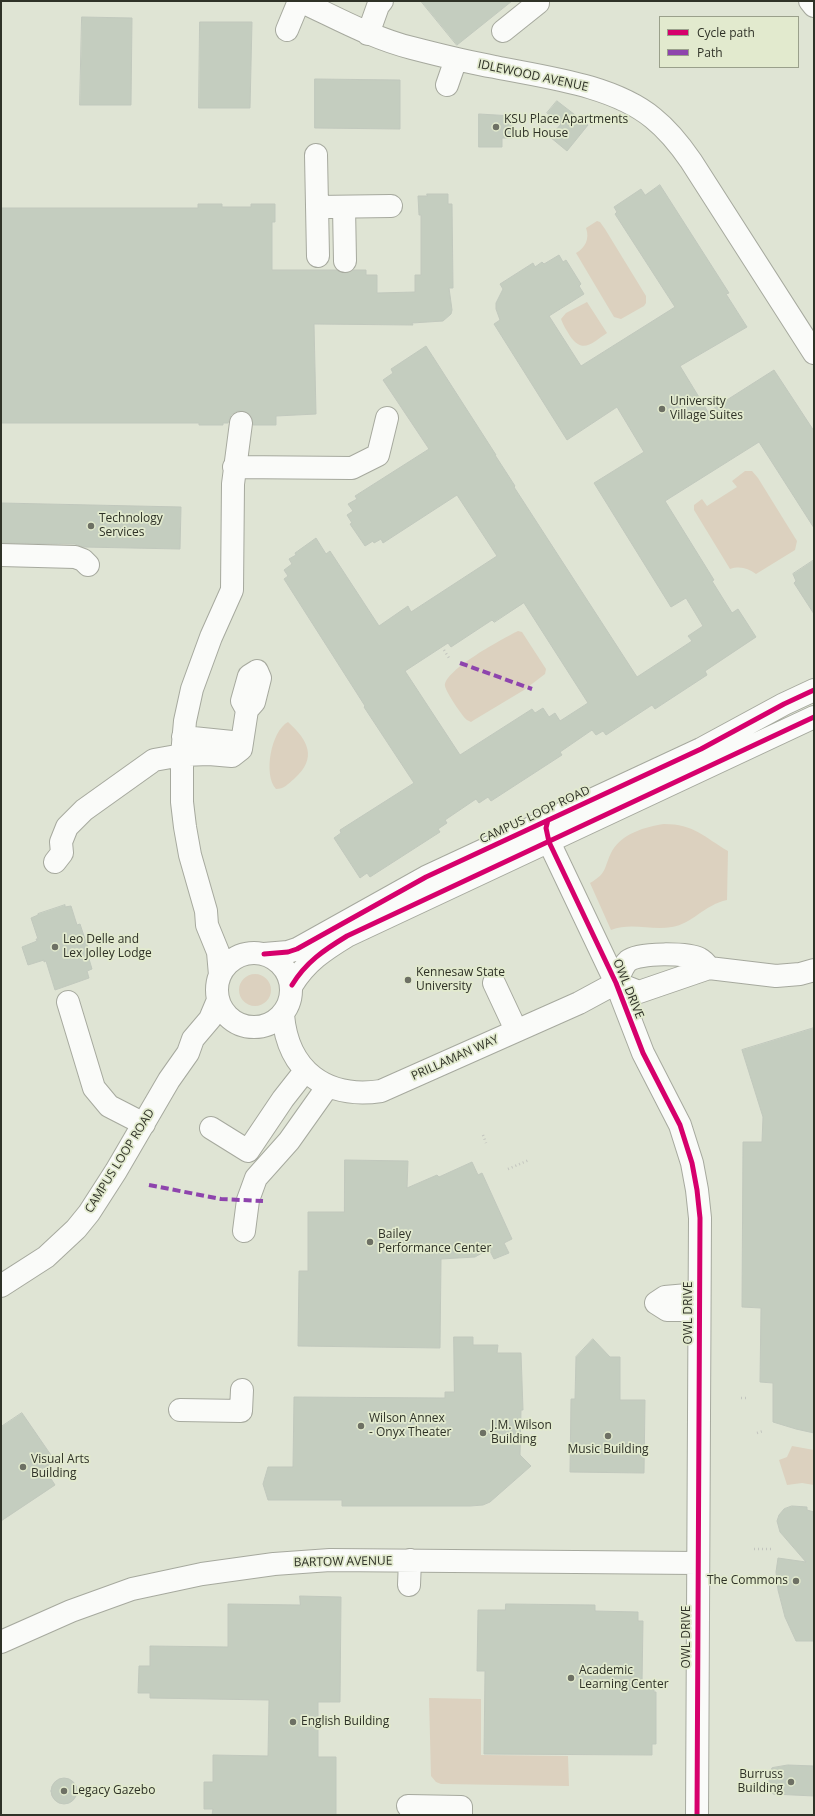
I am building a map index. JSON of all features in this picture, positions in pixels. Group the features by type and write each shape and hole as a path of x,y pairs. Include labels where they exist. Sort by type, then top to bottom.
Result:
{"main road":[{"path":"287,30 300,1"},
{"name":"IDLEWOOD AVENUE","path":"300,1 368,34 411,48 456,59 557,78 601,91 627,102 652,117 676,140 694,166 814,353"},
{"path":"368,34 378,6 382,1"},
{"path":"503,31 538,3 538,1"},
{"path":"810,1 814,6"},
{"path":"447,85 456,59"},
{"path":"316,155 318,256"},
{"path":"317,207 392,206"},
{"path":"344,207 345,261"},
{"path":"234,467 352,468 378,455 387,418"},
{"path":"206,911 216,921 227,937 240,948 273,958 282,964 288,974 292,985 292,996 282,1015 268,1025 249,1026 226,1015 218,1000 217,992 220,975 219,957 207,925 206,911 190,855 182,802 183,746 187,706 196,677 232,590 234,467 241,423"},
{"path":"1,555 75,557 83,560 88,565"},
{"path":"55,862 62,853 61,842 67,827 84,810 154,760 183,746 232,742 241,749 247,710 242,701 249,676 257,671"},
{"name":"CAMPUS LOOP ROAD","path":"257,954 288,952 297,949 419,880 701,749 784,704 814,690"},
{"path":"292,985 304,966 314,957 347,936 814,717"},
{"path":"548,820 546,828 549,842"},
{"name":"OWL DRIVE","path":"549,842 616,982 643,1053 680,1125 692,1164 697,1190 700,1218 697,1563 697,1815"},
{"path":"220,975 232,960 257,954"},
{"path":"658,954 666,982"},
{"path":"709,968 700,959 658,954 627,961 616,982 639,992 709,968 776,976 800,974 814,970"},
{"name":"PRILLAMAN WAY","path":"249,1026 300,1064 319,1082 328,1086 359,1093 381,1091 579,1003 616,982"},
{"path":"490,985 512,1032"},
{"name":"CAMPUS LOOP ROAD","path":"1,1286 46,1256 76,1229 96,1202 169,1080 188,1053 193,1039 210,1019 218,1000"},
{"path":"68,1002 94,1088 109,1106 144,1124"},
{"path":"248,1151 283,1099 300,1064 285,1031 282,1015"},
{"name":"CAMPUS LOOP ROAD","path":"188,1053 200,1047 220,1030 249,1026"},
{"path":"244,1231 248,1200 256,1178 289,1141 328,1086"},
{"path":"211,1128 248,1151 256,1178"},
{"path":"651,1303 665,1297 700,1304"},
{"path":"180,1410 241,1411 242,1390"},
{"path":"409,1585 410,1560"},
{"name":"BARTOW AVENUE","path":"1,1642 71,1611 132,1589 202,1574 274,1564 322,1561 410,1560 697,1563"},
{"path":"408,1806 461,1807 461,1815"}],"path":[{"path":"444,650 449,658"},
{"path":"483,1135 486,1143"},
{"path":"508,1169 529,1160"},
{"path":"741,1398 749,1398"},
{"path":"757,1433 763,1431"},
{"path":"754,1550 770,1550"}],"shaded area":[{"path":"597,221 600,222 605,229 646,296 646,303 644,306 621,319 614,317 576,253 582,249 586,243 586,228"},
{"path":"587,302 607,333 593,343 584,346 575,342 561,319 566,313"},
{"path":"745,471 752,471 758,478 797,541 795,550 756,574 744,568 730,569 694,510 694,505 702,499 707,506 737,487 732,481"},
{"path":"518,631 522,632 546,669 545,674 524,690 471,722 467,720 454,704 446,689 445,686 447,679 464,663"},
{"path":"288,722 305,742 308,749 308,756 306,764 294,779 284,787 276,789 270,774 271,754 273,743 277,734"},
{"path":"664,824 683,826 691,829 728,851 727,900 719,902 686,922 672,927 626,927 611,930 590,883 600,876 605,869 612,851 628,835 642,829"},
{"path":"252,974 258,974 268,981 271,990 270,996 264,1003 258,1006 252,1006 242,999 239,993 239,987 246,977"},
{"path":"792,1446 814,1450 814,1485 802,1483 787,1485 779,1460 787,1457"},
{"path":"429,1698 481,1699 481,1755 568,1756 569,1786 441,1784 436,1782 431,1776"}],"building":[{"path":"421,1 512,1 457,45"},
{"path":"82,17 132,18 131,105 80,105"},
{"path":"200,22 252,22 250,108 199,108"},
{"path":"315,79 400,80 400,129 315,128"},
{"path":"557,101 588,125 567,151 550,137 561,124 547,113"},
{"name":"KSU Place Apartments Club House","path":"479,114 513,116 513,138 502,138 502,147 479,147"},
{"path":"660,185 729,293 726,294 747,327 680,366 708,412 774,370 814,431 814,528 759,442 665,501 714,580 712,581 732,613 738,609 756,637 705,671 707,675 655,709 652,705 606,735 603,731 596,735 592,730 560,752 562,755 491,801 488,797 479,803 476,799 445,820 447,823 438,829 440,832 370,877 367,873 360,878 334,838 341,833 340,830 414,783 364,707 365,706 284,579 288,576 284,570 292,564 289,559 296,555 295,553 316,538 326,554 330,551 379,626 408,606 411,612 497,556 457,495 383,543 381,539 374,543 373,541 365,546 350,524 352,523 347,515 353,511 348,504 357,499 355,496 429,449 383,380 393,373 391,369 426,346 496,455 515,486 514,487 637,677 692,641 688,636 703,626 686,598 671,607 594,483 644,452 617,407 567,440 494,324 500,320 496,309 496,303 503,289 500,284 533,263 535,267 542,262 544,264 559,255 563,262 566,260 581,284 579,286 584,294 549,316 581,366 675,307 615,214 617,212 614,207 641,189 645,195","holes":["524,603 588,703 560,721 555,713 549,717 543,708 535,713 532,709 460,755 405,671 448,643 451,647 492,620 494,622"]},
{"path":"427,194 448,194 448,204 452,204 453,288 449,288 452,310 451,314 443,321 412,323 413,325 314,324 316,414 276,416 276,425 253,425 252,418 248,413 242,411 237,411 231,415 228,423 223,423 223,425 199,425 199,423 1,423 1,208 198,208 198,204 222,204 222,207 251,207 251,204 275,204 275,222 272,222 272,270 337,270 345,273 353,270 366,270 366,275 377,275 377,293 415,292 415,275 421,275 421,215 419,215 418,196 427,196"},
{"name":"Technology Services","path":"1,503 181,507 180,549 83,547 75,544 1,543"},
{"path":"814,560 814,614 794,583 796,581 793,574"},
{"name":"Leo Delle and Lex Jolley Lodge","path":"65,905 65,907 71,906 77,925 80,924 88,948 86,949 92,969 87,971 89,978 55,990 46,961 44,962 44,960 28,965 22,947 37,941 36,939 38,939 31,918 38,914"},
{"path":"814,1028 814,1433 773,1422 773,1383 760,1382 761,1308 742,1307 743,1142 762,1142 763,1117 742,1050"},
{"name":"Bailey Performance Center","path":"345,1160 408,1161 407,1188 437,1175 439,1177 472,1162 478,1175 482,1173 512,1239 504,1243 509,1253 494,1259 489,1249 475,1257 441,1259 440,1348 298,1346 299,1271 308,1271 308,1212 344,1212"},
{"name":"J.M. Wilson Building","path":"454,1337 473,1337 473,1345 498,1345 497,1353 521,1353 523,1410 521,1410 520,1455 531,1466 490,1502 483,1505 470,1506 342,1506 342,1500 268,1500 263,1484 268,1467 293,1467 294,1397 445,1398 445,1392 454,1392"},
{"name":"Music Building","path":"593,1339 610,1357 620,1357 620,1400 645,1400 644,1473 570,1472 571,1399 575,1399 576,1357"},
{"name":"Visual Arts Building","path":"22,1413 55,1461 44,1468 55,1485 1,1521 1,1427"},
{"name":"The Commons","path":"792,1506 807,1507 807,1510 814,1512 814,1641 796,1641 785,1617 778,1590 776,1572 778,1558 806,1562 780,1532 777,1521 779,1515 784,1509"},
{"name":"English Building","path":"300,1596 341,1597 340,1702 318,1702 318,1757 336,1757 336,1815 212,1815 213,1809 204,1809 204,1782 213,1782 213,1755 268,1756 269,1700 150,1698 150,1693 138,1693 139,1666 150,1666 150,1646 228,1647 228,1604 300,1605"},
{"name":"Academic Learning Center","path":"506,1604 595,1605 595,1611 638,1612 638,1621 643,1621 642,1684 654,1684 654,1692 656,1692 656,1744 652,1744 652,1755 484,1754 485,1671 477,1671 478,1610 505,1610"},
{"name":"Burruss Building","path":"788,1765 814,1766 814,1796 773,1794 769,1786 769,1773 772,1768"},
{"name":"Legacy Gazebo","path":"64,1778 73,1782 77,1791 73,1800 64,1804 55,1800 51,1791 55,1782"}],"marked path":[{"path":"460,663 532,689"},
{"path":"149,1185 221,1199 263,1201"}],"cycle path":[{"path":"264,954 288,952 297,949 426,877 701,749 784,704 814,690"},
{"path":"292,985 309,963 347,936 814,717"},
{"path":"548,820 546,828 549,842 616,983 643,1053 680,1125 692,1163 697,1190 700,1218 697,1815"}],"place":[{"name":"KSU Place Apartments Club House","path":"496,127"},
{"name":"University Village Suites","path":"662,409"},
{"name":"Technology Services","path":"91,526"},
{"name":"Leo Delle and Lex Jolley Lodge","path":"55,947"},
{"name":"Kennesaw State University","path":"408,980"},
{"name":"Bailey Performance Center","path":"370,1242"},
{"name":"Wilson Annex - Onyx Theater","path":"361,1426"},
{"name":"J.M. Wilson Building","path":"483,1433"},
{"name":"Music Building","path":"608,1436"},
{"name":"Visual Arts Building","path":"23,1467"},
{"name":"The Commons","path":"796,1581"},
{"name":"Academic Learning Center","path":"571,1678"},
{"name":"English Building","path":"293,1722"},
{"name":"Burruss Building","path":"791,1782"},
{"name":"Legacy Gazebo","path":"64,1791"}]}
